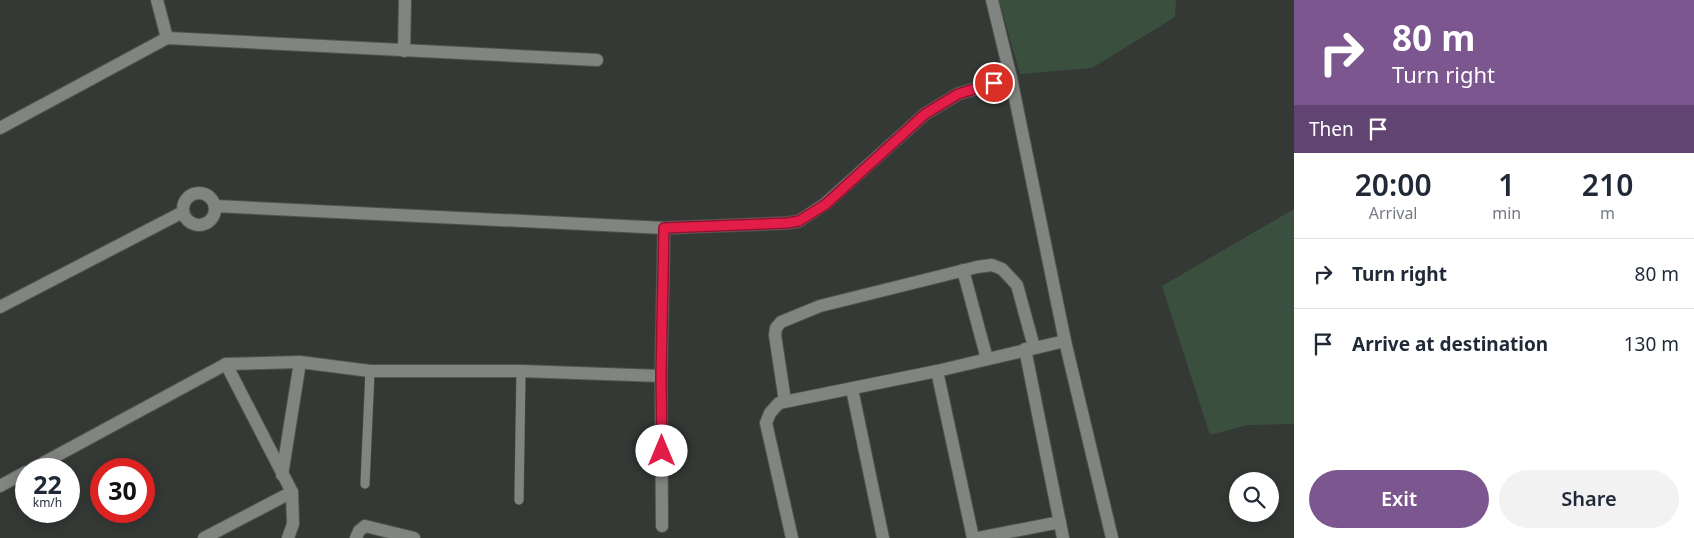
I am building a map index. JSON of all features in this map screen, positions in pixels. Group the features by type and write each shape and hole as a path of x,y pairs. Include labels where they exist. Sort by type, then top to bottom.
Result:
{"street":[{"path":"157,0 166,38"},
{"path":"404,51 405,0"},
{"path":"992,0 1011,78 1064,341 1112,538"},
{"path":"0,128 166,38 597,60"},
{"path":"215,206 664,228 787,223 799,221 826,204 925,114 958,94 1011,78"},
{"path":"0,307 183,212 186,200 196,193 208,196 215,206 212,218 202,224 190,222 183,212"},
{"path":"662,526 661,376 664,228"},
{"path":"785,401 774,335 776,328 781,322 820,306 992,264 1002,269 1017,285 1030,348 1063,538"},
{"path":"962,270 987,359"},
{"path":"792,538 766,423 770,412 779,403 937,371 1064,341"},
{"path":"52,458 226,364 300,362 370,371 520,371 661,376"},
{"path":"282,475 300,362"},
{"path":"226,364 292,492 292,524 288,538"},
{"path":"937,371 974,538"},
{"path":"852,389 883,538"},
{"path":"0,486 15,478"},
{"path":"204,538 292,492"},
{"path":"978,538 1060,522"},
{"path":"356,538 359,531 365,526 414,538"}],"lane":[{"path":"365,484 370,371"},
{"path":"519,500 520,371"}],"green space":[{"path":"999,0 1176,0 1175,17 1092,68 1020,74"},
{"path":"1294,209 1294,424 1247,425 1210,435 1162,286"}],"route":[{"path":"662,451 661,376 664,228 799,221 826,204 925,114 958,94 994,83"}]}
